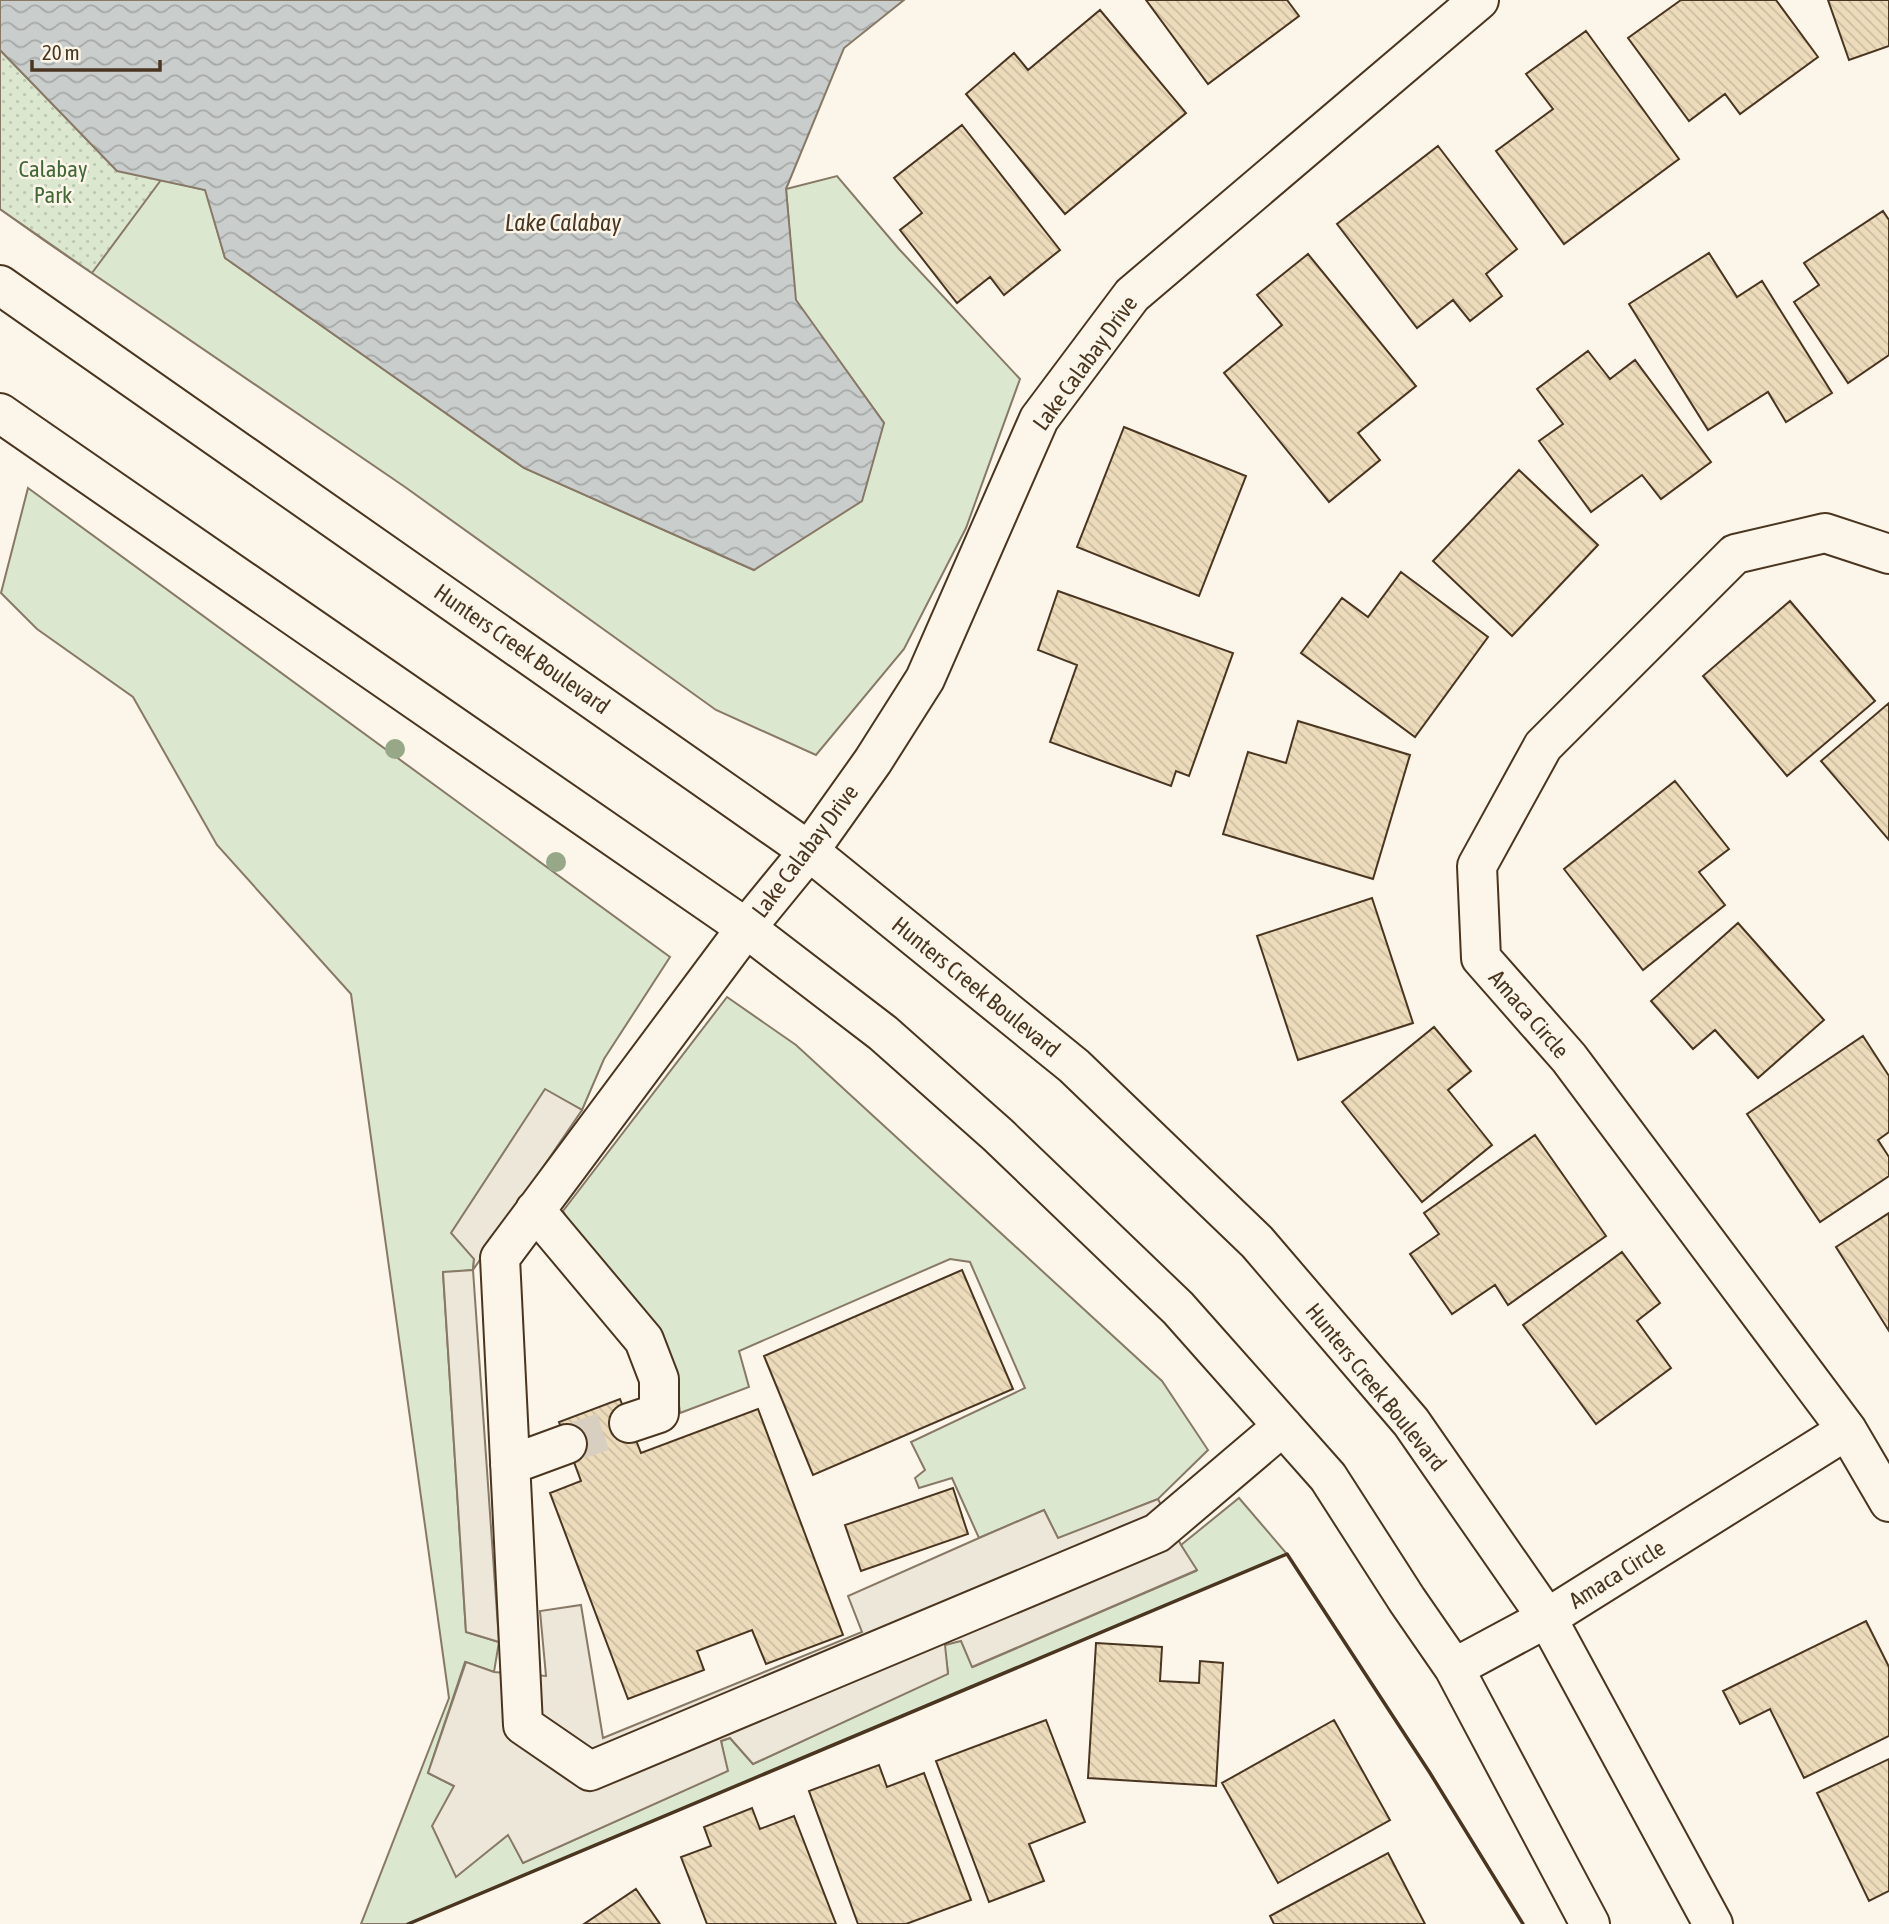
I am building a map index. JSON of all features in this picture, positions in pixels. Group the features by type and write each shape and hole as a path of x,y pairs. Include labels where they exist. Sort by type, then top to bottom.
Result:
{"street":[{"name":"Lake Calabay Drive","path":"1283,1426 1157,1534 590,1771 523,1725 500,1258 746,928 809,851 873,761 925,678 1039,419 1132,295 1479,0"},
{"name":"Hunters Creek Boulevard","path":"0,285 809,851 1074,1066 1257,1242 1411,1422 1547,1618 1713,1924"},
{"path":"0,413 746,928 883,1033 998,1135 1178,1307 1328,1477 1454,1668 1590,1924"},
{"name":"Amaca Circle","path":"1889,554 1825,533 1735,554 1543,746 1476,866 1481,958 1569,1058 1847,1430 1889,1502"},
{"path":"535,1210 644,1340 659,1379 659,1413 629,1423"},
{"name":"Amaca Circle","path":"1454,1668 1547,1618 1847,1430"},
{"path":"510,1465 567,1444"}],"green space":[{"path":"0,50 117,170 206,190 225,258 524,468 754,570 884,423 795,300 786,189 837,176 899,249 1020,379 966,528 904,649 816,755 716,710 405,487 0,209"},
{"name":"Calabay Park","path":"0,50 117,170 161,180 92,273 0,209"},
{"path":"28,488 670,957 604,1059 582,1110 545,1090 474,1259 473,1270 443,1273 466,1632 499,1642 494,1672 465,1662 428,1773 454,1786 456,1876 509,1834 523,1863 727,1771 721,1741 730,1738 753,1764 948,1673 944,1645 961,1640 973,1667 1196,1571 1181,1545 1239,1498 1287,1554 408,1924 361,1924 449,1698 351,994 217,845 133,697 37,629 1,593"},
{"path":"727,997 796,1045 1162,1381 1208,1450 1158,1499 1058,1539 1044,1510 979,1538 952,1478 919,1488 915,1478 925,1470 911,1442 1025,1388 970,1262 950,1259 739,1351 749,1387 680,1413 674,1364 578,1239 563,1211"}],"shaded area":[{"path":"545,1089 582,1110 473,1270 474,1259 451,1233"},
{"path":"473,1270 499,1642 466,1632 443,1272"},
{"path":"1158,1499 1197,1570 972,1667 961,1641 945,1645 948,1674 753,1764 730,1738 721,1741 728,1771 523,1863 508,1835 456,1877 432,1826 454,1786 428,1773 466,1662 494,1672 546,1676 540,1611 581,1605 603,1738 862,1632 848,1596 1044,1510 1058,1538"}],"water":[{"name":"Lake Calabay","path":"0,0 904,0 844,48 786,189 796,300 884,423 862,501 754,570 524,468 225,258 205,190 117,171 0,50"}],"building":[{"path":"1146,0 1287,0 1299,16 1208,84"},
{"path":"1681,0 1776,0 1818,57 1740,114 1725,94 1689,121 1628,38"},
{"path":"1828,0 1889,0 1889,46 1849,60"},
{"path":"1100,10 1186,113 1065,214 966,94 1014,53 1028,70"},
{"path":"1586,31 1679,159 1564,244 1496,151 1553,109 1526,74"},
{"path":"962,125 1060,250 1004,295 990,277 957,303 900,230 922,213 894,178"},
{"path":"1438,146 1517,249 1486,274 1502,296 1470,321 1453,300 1417,328 1337,224"},
{"path":"1883,211 1889,220 1889,355 1848,383 1794,302 1819,285 1804,263"},
{"path":"1709,253 1737,297 1762,281 1832,393 1786,422 1768,392 1708,430 1629,304"},
{"path":"1308,254 1416,386 1358,433 1380,460 1329,502 1224,373 1282,325 1257,295"},
{"path":"1588,351 1610,379 1635,360 1711,462 1661,499 1642,475 1591,512 1539,441 1563,424 1537,389"},
{"path":"1124,427 1246,476 1199,596 1077,547"},
{"path":"1519,470 1598,545 1512,636 1433,561"},
{"path":"1401,572 1488,637 1415,737 1301,653 1342,598 1368,617"},
{"path":"1058,591 1233,653 1189,776 1176,771 1171,786 1050,742 1077,665 1038,650"},
{"path":"1790,601 1875,701 1787,776 1703,676"},
{"path":"1889,703 1889,840 1821,761"},
{"path":"1298,721 1410,755 1373,879 1223,834 1248,752 1286,763"},
{"path":"1675,781 1729,849 1699,872 1725,905 1643,970 1564,869"},
{"path":"1372,898 1413,1023 1298,1060 1257,936"},
{"path":"1738,923 1824,1020 1758,1078 1715,1030 1693,1049 1651,1001"},
{"path":"1434,1027 1471,1071 1448,1090 1492,1145 1422,1202 1342,1102"},
{"path":"1863,1036 1889,1076 1889,1132 1878,1140 1889,1157 1889,1176 1820,1222 1747,1114"},
{"path":"1535,1135 1606,1236 1508,1305 1495,1285 1452,1314 1410,1254 1439,1234 1424,1213"},
{"path":"1889,1213 1889,1331 1836,1247"},
{"path":"1622,1252 1660,1303 1637,1321 1671,1368 1596,1424 1523,1325"},
{"path":"962,1270 1013,1389 813,1475 764,1356"},
{"path":"620,1399 641,1453 758,1409 843,1635 766,1664 752,1630 697,1651 704,1670 628,1699 550,1493 581,1481 559,1422"},
{"path":"953,1488 968,1534 861,1571 845,1525"},
{"path":"1866,1621 1889,1667 1889,1736 1804,1778 1770,1709 1740,1724 1723,1691"},
{"path":"1096,1643 1162,1647 1160,1681 1199,1683 1200,1661 1223,1663 1216,1786 1088,1778"},
{"path":"1046,1720 1085,1822 1029,1844 1044,1881 989,1902 936,1761"},
{"path":"1334,1720 1390,1820 1278,1883 1222,1783"},
{"path":"1889,1759 1889,1891 1869,1901 1817,1793"},
{"path":"879,1765 887,1787 924,1773 971,1900 906,1924 858,1924 809,1791"},
{"path":"752,1808 760,1829 794,1816 836,1924 707,1924 681,1857 711,1846 704,1827"},
{"path":"1388,1853 1425,1924 1274,1924 1270,1916"},
{"path":"636,1889 660,1924 584,1924"}],"tunnel":[{"path":"567,1444 629,1423"}],"wall":[{"path":"408,1924 1287,1554 1430,1773 1523,1924"}]}
